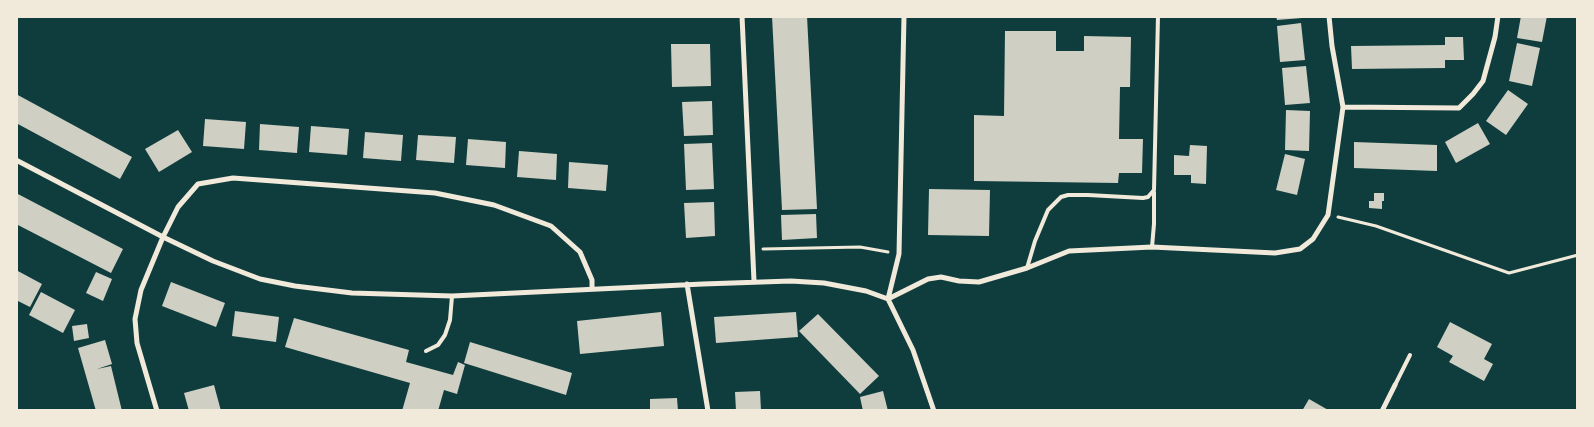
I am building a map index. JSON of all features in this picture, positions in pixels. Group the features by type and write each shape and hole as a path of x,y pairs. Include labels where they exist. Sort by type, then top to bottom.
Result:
{"street":[{"path":"742,16 754,282"},
{"path":"904,16 899,254 888,298 913,350 934,411"},
{"path":"16,160 213,261 260,279 286,284 352,293 452,296 688,284 791,281 824,283 866,291 888,298 928,279 941,277 959,282 979,282 1027,268 1068,250 1152,247 1275,253 1300,248 1312,239 1328,215 1343,107 1332,46 1329,16"},
{"path":"1343,107 1459,108 1483,81 1495,36 1498,16"},
{"path":"157,411 137,343 134,319 141,290 163,237 178,207 198,184 233,178 435,194 494,205 551,226 580,252 592,280 592,290"},
{"path":"688,284 708,411"},
{"path":"1382,411 1395,384"}],"lane":[{"path":"1152,247 1158,16"},
{"path":"1027,268 1035,241 1048,210 1061,197 1082,195 1143,198 1148,197 1154,190"},
{"path":"426,351 438,345 445,335 450,320 452,296"},
{"path":"1395,384 1410,355"}],"path":[{"path":"1328,215 1376,226 1509,273 1578,255"},
{"path":"753,249 860,247 899,254"}],"building":[{"path":"772,16 807,16 817,209 782,210"},
{"path":"1276,16 1302,16 1302,18 1277,20"},
{"path":"1521,16 1547,16 1542,42 1517,38"},
{"path":"1301,23 1305,60 1280,62 1277,26"},
{"path":"1005,31 1056,31 1056,51 1084,51 1084,36 1131,37 1130,87 1120,87 1119,139 1143,139 1142,173 1119,173 1118,183 974,181 974,115 1004,116"},
{"path":"1445,37 1463,37 1464,60 1445,60 1445,68 1352,69 1351,46 1445,45"},
{"path":"1517,43 1540,48 1532,86 1509,81"},
{"path":"671,44 710,44 711,86 672,87"},
{"path":"1306,66 1310,103 1285,105 1282,68"},
{"path":"1508,90 1528,104 1506,135 1486,121"},
{"path":"16,94 132,157 120,179 16,123"},
{"path":"712,101 713,135 684,136 682,102"},
{"path":"1286,110 1310,111 1309,151 1285,150"},
{"path":"205,119 246,122 244,149 203,146"},
{"path":"1478,123 1490,144 1456,163 1445,142"},
{"path":"260,124 299,127 297,153 259,150"},
{"path":"311,126 349,129 347,155 309,152"},
{"path":"178,130 192,152 159,172 145,149"},
{"path":"365,132 403,135 401,161 363,158"},
{"path":"418,135 456,137 454,163 416,160"},
{"path":"468,139 506,142 505,168 466,165"},
{"path":"1354,142 1437,145 1437,171 1354,168"},
{"path":"712,143 714,189 686,190 684,144"},
{"path":"1190,145 1207,146 1206,184 1191,183 1191,175 1174,175 1174,155 1189,156"},
{"path":"519,151 557,154 556,180 517,177"},
{"path":"1285,154 1305,159 1297,195 1276,190"},
{"path":"569,162 608,165 606,191 568,188"},
{"path":"929,189 990,190 989,236 928,235"},
{"path":"16,193 123,249 111,273 16,224"},
{"path":"1374,193 1384,193 1382,209 1369,208 1369,201 1374,201"},
{"path":"714,202 715,236 686,238 684,203"},
{"path":"816,214 817,238 782,240 781,215"},
{"path":"16,270 42,284 30,307 16,300"},
{"path":"96,272 112,279 103,301 86,293"},
{"path":"171,282 225,303 216,327 162,306"},
{"path":"41,292 75,310 63,333 29,315"},
{"path":"235,311 279,317 276,342 232,336"},
{"path":"661,312 664,346 580,354 577,321"},
{"path":"796,312 798,337 716,343 714,317"},
{"path":"818,314 879,376 860,394 799,331"},
{"path":"294,318 409,350 406,362 453,375 458,362 465,365 457,394 444,390 438,411 402,411 410,383 285,347"},
{"path":"1450,322 1492,344 1484,359 1493,364 1484,381 1449,362 1453,356 1437,347"},
{"path":"87,324 89,338 74,341 72,326"},
{"path":"105,340 112,364 97,369 111,366 122,411 96,411 78,348"},
{"path":"470,342 572,373 566,395 464,363"},
{"path":"214,385 221,411 189,411 184,393"},
{"path":"760,391 761,411 736,411 735,392"},
{"path":"883,391 888,411 863,411 860,397"},
{"path":"677,398 678,411 650,411 650,399"},
{"path":"1309,399 1330,411 1302,411"}]}
